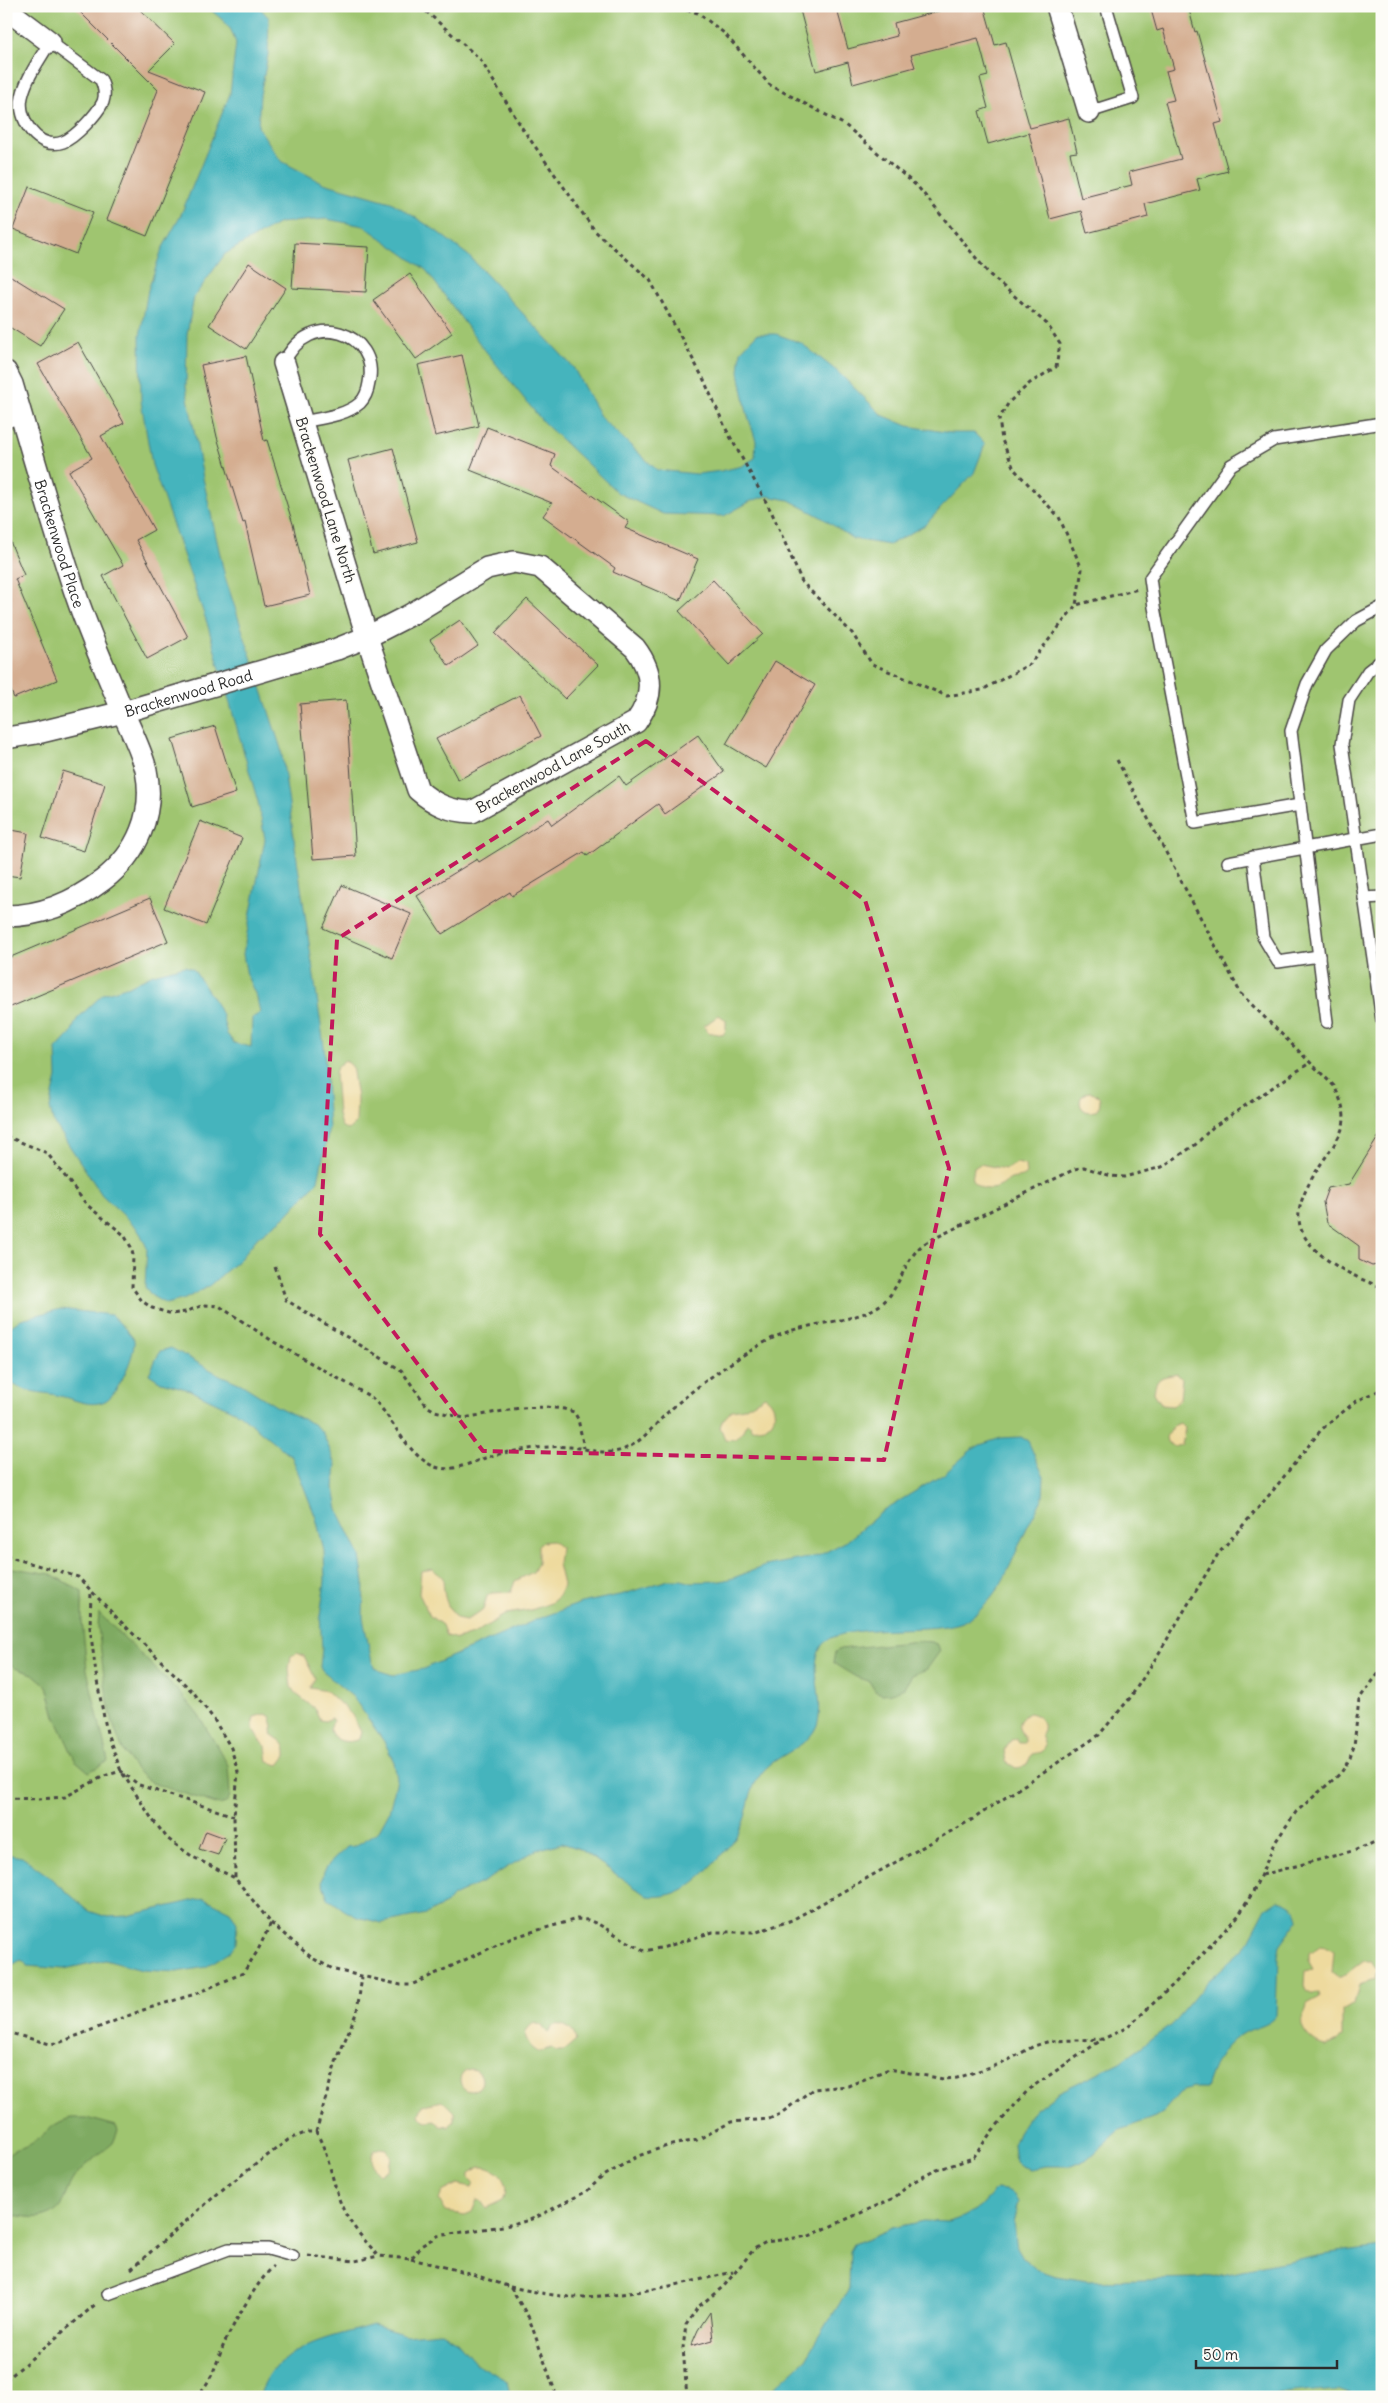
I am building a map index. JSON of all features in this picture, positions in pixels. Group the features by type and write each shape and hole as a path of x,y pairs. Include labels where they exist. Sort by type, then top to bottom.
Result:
{"street":[{"path":"1057,6 1089,112"},
{"path":"6,9 50,42"},
{"name":"Brackenwood Lane North","path":"284,363 367,638"},
{"name":"Brackenwood Place","path":"6,372 14,420 77,599 142,756 148,785 147,812 144,824 133,849 113,872 89,890 64,905 34,914 6,916"},
{"name":"Brackenwood Lane South","path":"507,563 527,563 540,567 635,648 648,671 651,686 649,699 636,722 472,812 457,812 443,808 418,790 367,638 410,615 487,568 507,563"},
{"name":"Brackenwood Road","path":"6,738 37,733 123,712 337,649 367,638"}],"lane":[{"path":"1089,112 1133,98 1106,6"},
{"path":"50,42 101,80 105,89 103,101 82,130 62,142 39,138 29,129 20,111 22,95 50,42"},
{"path":"284,363 290,350 305,336 324,331 346,335 359,344 367,356 371,376 367,392 360,402 345,412 302,422"},
{"path":"1300,805 1195,823 1150,578 1231,465 1274,440 1382,423"},
{"path":"1327,1022 1291,731 1307,684 1326,650 1356,621 1382,607"},
{"path":"1382,660 1368,671 1349,700 1342,744 1364,898 1379,980 1382,1020"},
{"path":"1228,862 1382,834"},
{"path":"1253,857 1263,937 1278,962 1319,956"},
{"path":"1364,898 1382,897"},
{"path":"108,2294 229,2249 268,2249 293,2256"}],"path":[{"path":"420,6 480,59 524,131 595,230 650,280 703,378 742,460 772,513 802,582 852,633 872,664 947,696 982,690 1030,664 1076,605 1082,569 1059,517 1014,469 1002,440 1000,419 1009,402 1030,383 1056,367 1060,344 1047,324 990,275 911,181 845,125 770,85 724,33 698,13 671,6"},
{"path":"1076,605 1151,586"},
{"path":"1117,760 1241,994 1334,1086 1342,1103 1344,1120 1333,1146 1306,1191 1298,1218 1302,1231 1310,1243 1340,1269 1382,1287"},
{"path":"6,1136 47,1153 87,1205 124,1235 133,1255 132,1287 142,1301 152,1308 172,1314 204,1305 220,1306 274,1342 371,1397 382,1407 406,1444 434,1467 444,1469 454,1468 494,1455 530,1449 569,1447 603,1452 620,1451 633,1445 644,1437 669,1411 749,1352 791,1331 830,1323 878,1306 894,1289 917,1248 1056,1177 1084,1167 1111,1176 1124,1177 1162,1167 1195,1145 1213,1127 1311,1062"},
{"path":"275,1268 286,1300 401,1370 427,1406 435,1411 464,1418 520,1408 546,1407 564,1409 574,1412 578,1419 584,1448"},
{"path":"91,1591 90,1628 97,1681 107,1733 121,1771 152,1819 168,1839 193,1857 235,1878 271,1923 312,1958 336,1970 387,1983 411,1985 514,1937 577,1919 588,1920 598,1924 644,1951 665,1947 713,1932 756,1932 792,1920 973,1819 1099,1735 1130,1698 1218,1554 1271,1493 1321,1430 1355,1402 1382,1389"},
{"path":"6,1556 78,1577 194,1693 213,1718 231,1748 238,1772 234,1816 235,1878"},
{"path":"687,2397 682,2348 686,2324 698,2307 724,2286 754,2249 766,2242 810,2236 894,2198 910,2183 934,2171 973,2158 992,2131 1029,2090 1103,2039 1128,2027 1174,1984 1239,1915 1253,1892 1276,1841 1296,1812 1335,1779 1350,1758 1354,1746 1359,1699 1382,1669"},
{"path":"6,1798 39,1799 66,1797 104,1776 121,1771"},
{"path":"121,1771 139,1785 234,1816"},
{"path":"1261,1875 1356,1850 1382,1839"},
{"path":"6,2032 50,2044 61,2042 143,2010 195,1994 243,1973 257,1952 271,1923"},
{"path":"362,1976 357,2011 336,2062 316,2132 324,2145 345,2212 360,2235 378,2256"},
{"path":"411,2259 421,2246 437,2236 516,2224 535,2218 587,2191 602,2177 638,2156 653,2150 697,2140 732,2122 774,2116 812,2088 848,2086 889,2069 943,2079 957,2078 1003,2063 1034,2046 1050,2041 1103,2039"},
{"path":"6,2380 108,2294 157,2245 223,2189 288,2140 307,2132 316,2132"},
{"path":"195,2397 210,2380 224,2344 256,2288 272,2267 293,2256 355,2261 378,2256 411,2259 469,2273 510,2288 559,2295 600,2296 696,2281 734,2272"},
{"path":"510,2288 529,2318 557,2397"}],"highlighted area":[{"path":"646,741 865,900 949,1168 884,1460 483,1451 320,1234 337,939"}],"green space":[{"path":"6,6 1382,6 1382,2397 6,2397"},
{"path":"6,1567 51,1574 82,1592 82,1621 87,1670 108,1761 89,1772 75,1760 55,1716 47,1686 33,1674 15,1668 6,1657"},
{"path":"99,1613 181,1694 199,1716 228,1765 230,1796 226,1803 219,1805 152,1783 137,1770 125,1754 110,1712 98,1627"},
{"path":"920,1641 932,1642 938,1645 940,1651 927,1669 912,1675 904,1688 892,1693 882,1694 875,1691 869,1681 856,1677 833,1663 835,1652 840,1649"},
{"path":"71,2118 87,2118 116,2126 118,2131 113,2143 77,2174 72,2180 61,2205 56,2210 41,2217 6,2216 6,2156 13,2151 27,2146 52,2127"}],"sand":[{"path":"719,1015 726,1020 726,1030 723,1035 707,1032 704,1026"},
{"path":"345,1060 352,1066 357,1098 356,1123 348,1130 341,1126 338,1114 335,1073 337,1067"},
{"path":"1090,1092 1097,1095 1100,1102 1097,1109 1090,1112 1083,1109 1080,1102 1083,1095"},
{"path":"1017,1163 1025,1165 1026,1174 1010,1180 997,1188 981,1188 972,1180 974,1168 980,1164 1005,1169"},
{"path":"1177,1374 1182,1379 1180,1399 1173,1406 1162,1405 1154,1393 1155,1387 1161,1378"},
{"path":"765,1396 771,1401 774,1408 772,1422 764,1427 751,1429 750,1424 747,1423 737,1438 725,1439 720,1427 722,1421 732,1410 744,1408"},
{"path":"1180,1423 1185,1428 1182,1444 1175,1447 1167,1442 1166,1437 1173,1426"},
{"path":"552,1541 560,1547 558,1564 563,1585 559,1596 551,1603 531,1610 506,1614 475,1633 457,1639 446,1636 442,1625 430,1616 419,1594 421,1571 433,1569 443,1578 449,1608 456,1618 466,1620 483,1610 487,1596 492,1593 511,1592 515,1581 533,1572 538,1563 538,1545 542,1542"},
{"path":"297,1653 304,1656 315,1678 310,1688 327,1691 352,1715 361,1732 359,1739 346,1742 335,1737 330,1730 333,1721 331,1718 325,1721 320,1720 315,1709 295,1693 291,1687 289,1669 291,1656"},
{"path":"1028,1713 1036,1715 1043,1723 1041,1735 1045,1746 1041,1752 1032,1754 1026,1766 1016,1768 1006,1762 1004,1750 1011,1740 1016,1739 1019,1743 1025,1743 1025,1738 1019,1728 1019,1722"},
{"path":"265,1714 270,1716 273,1726 271,1734 282,1742 286,1751 286,1756 279,1765 268,1762 266,1746 257,1737 254,1730 254,1717"},
{"path":"1319,1946 1327,1947 1334,1951 1332,1973 1337,1977 1342,1977 1363,1961 1371,1961 1377,1969 1375,1980 1359,1985 1354,2004 1342,2011 1342,2036 1338,2041 1327,2046 1313,2041 1306,2033 1302,2024 1307,2004 1320,1997 1319,1993 1311,1993 1306,1990 1304,1985 1305,1971 1313,1969 1309,1962 1309,1953"},
{"path":"534,2023 541,2025 548,2033 554,2025 565,2026 571,2030 576,2040 562,2052 555,2052 551,2048 538,2052 530,2046 526,2038 529,2027"},
{"path":"471,2069 479,2072 482,2080 479,2088 471,2091 463,2088 460,2080 463,2072"},
{"path":"443,2101 454,2112 454,2120 449,2127 440,2126 435,2120 427,2121 420,2117 419,2114 423,2105"},
{"path":"380,2148 386,2149 391,2156 389,2169 380,2175 374,2167 372,2157 375,2150"},
{"path":"480,2167 492,2169 502,2177 506,2188 503,2200 486,2208 481,2201 477,2200 472,2212 465,2215 446,2212 439,2200 442,2192 458,2184 472,2187 474,2182 469,2178 469,2173"}],"water":[{"path":"206,6 258,6 269,18 268,55 260,95 258,127 281,161 323,183 391,202 435,230 469,256 573,367 601,418 657,470 697,474 742,466 755,458 756,441 747,413 739,372 741,351 757,334 776,334 801,343 838,372 882,415 908,426 951,433 974,433 985,444 974,473 925,525 889,545 853,539 821,517 789,500 767,496 751,501 724,516 663,514 618,493 543,422 480,344 426,270 364,226 326,219 279,223 225,254 194,297 187,334 186,387 203,478 225,577 281,749 324,1046 329,1128 318,1181 286,1216 258,1237 240,1259 210,1285 185,1299 166,1304 152,1296 145,1287 147,1248 141,1235 136,1227 102,1195 53,1121 50,1108 57,1077 56,1049 71,1033 77,1019 103,994 129,986 153,974 185,966 193,969 216,1003 222,1015 227,1034 234,1043 251,1047 252,1018 260,1013 257,998 247,976 243,954 265,839 258,802 207,623 152,465 141,401 140,336 148,290 162,249 180,217 230,94 236,43 231,30 224,21"},
{"path":"61,1309 111,1315 134,1340 132,1354 125,1373 115,1391 105,1401 94,1404 53,1394 31,1391 18,1387 6,1378 6,1330 21,1319"},
{"path":"171,1348 220,1375 241,1384 276,1406 313,1424 322,1432 336,1464 334,1488 338,1510 360,1556 364,1582 363,1618 372,1662 374,1667 380,1671 393,1675 423,1669 540,1618 581,1603 624,1594 668,1580 689,1582 721,1581 765,1566 818,1556 847,1541 884,1510 944,1474 970,1451 980,1445 1001,1438 1021,1437 1028,1441 1044,1477 1043,1497 1002,1582 987,1603 966,1620 952,1625 846,1633 831,1638 821,1647 816,1665 820,1705 817,1725 813,1733 799,1746 774,1761 761,1774 751,1792 743,1823 737,1836 706,1871 689,1886 670,1894 647,1896 580,1849 562,1843 536,1850 483,1882 453,1896 447,1903 426,1914 382,1923 357,1917 344,1910 328,1898 322,1882 324,1871 328,1865 347,1847 355,1846 378,1832 389,1812 397,1779 394,1762 385,1743 353,1697 322,1671 320,1667 322,1648 320,1616 325,1581 324,1551 316,1518 292,1457 238,1413 190,1390 161,1382 149,1374 160,1351"},
{"path":"6,1854 22,1857 47,1875 89,1911 107,1917 127,1916 204,1898 230,1911 237,1923 236,1943 230,1951 206,1967 177,1972 142,1970 105,1960 64,1969 27,1966 21,1960 6,1968"},
{"path":"1278,1900 1293,1906 1299,1920 1280,1946 1276,2015 1268,2023 1250,2030 1233,2040 1217,2061 1206,2088 1193,2088 1181,2091 1163,2112 1155,2117 1120,2130 1088,2159 1071,2166 1046,2166 1030,2169 1021,2166 1015,2161 1013,2144 1025,2121 1036,2109 1057,2093 1120,2062 1171,2025 1209,1980 1245,1948 1266,1908"},
{"path":"996,2189 1005,2190 1014,2195 1018,2202 1013,2223 1017,2247 1024,2259 1036,2269 1056,2276 1088,2281 1197,2279 1323,2254 1382,2246 1382,2397 1361,2397 1338,2389 1247,2397 764,2397 806,2359 849,2288 850,2251 854,2244 892,2228 923,2221 948,2222 961,2218 975,2211"},
{"path":"373,2325 406,2335 441,2332 457,2341 476,2363 507,2381 511,2397 259,2397 267,2379 278,2365 291,2355 321,2340"}],"building":[{"path":"74,6 136,6 175,44 149,70 205,92 147,236 107,220 158,90"},
{"path":"813,6 836,6 848,49 897,36 894,23 957,6 984,6 995,45 1006,42 1030,128 1069,118 1077,152 1070,153 1081,198 1132,185 1129,172 1181,159 1165,102 1174,100 1166,71 1174,69 1163,29 1157,31 1150,6 1188,6 1195,32 1197,31 1222,122 1215,124 1228,171 1197,179 1200,190 1145,204 1148,217 1087,233 1081,211 1050,219 1029,133 988,144 979,111 988,108 980,78 988,76 978,38 911,55 915,67 853,84 848,62 816,71 800,10"},
{"path":"29,187 93,212 76,254 13,229"},
{"path":"295,243 369,247 366,292 292,288"},
{"path":"249,263 286,288 246,349 209,325"},
{"path":"6,273 64,309 40,346 6,325"},
{"path":"410,274 452,333 416,359 373,300"},
{"path":"78,342 124,423 101,436 154,530 136,540 188,637 147,659 103,576 123,565 69,471 92,458 38,364"},
{"path":"462,355 479,426 435,436 418,365"},
{"path":"246,356 264,441 267,440 293,524 310,595 264,606 245,522 243,523 217,437 201,365"},
{"path":"487,427 555,454 551,466 629,522 625,528 698,559 680,601 613,572 615,568 543,516 552,503 470,470"},
{"path":"393,448 418,542 373,554 348,460"},
{"path":"7,534 24,575 15,579 57,680 14,698 6,680"},
{"path":"713,580 763,634 729,665 679,611"},
{"path":"527,599 598,665 565,699 495,633"},
{"path":"460,620 478,646 449,666 430,640"},
{"path":"775,661 815,685 766,768 726,744"},
{"path":"520,695 541,736 458,780 436,739"},
{"path":"346,700 356,856 313,859 300,704"},
{"path":"215,726 236,793 192,807 172,739"},
{"path":"698,735 724,772 665,814 658,804 587,856 584,852 512,896 510,892 442,934 417,896 477,859 479,862 548,819 552,825 619,776 626,786"},
{"path":"63,771 105,784 84,851 42,838"},
{"path":"200,821 242,838 206,925 164,908"},
{"path":"6,829 28,833 20,877 6,875"},
{"path":"342,885 411,914 392,958 323,928"},
{"path":"150,898 168,941 6,1009 6,959"},
{"path":"1382,1131 1382,1264 1372,1266 1359,1260 1359,1246 1327,1223 1323,1202 1328,1188 1349,1184"},
{"path":"206,1831 225,1838 218,1855 199,1849"},
{"path":"710,2312 713,2340 691,2346 698,2330"}]}
